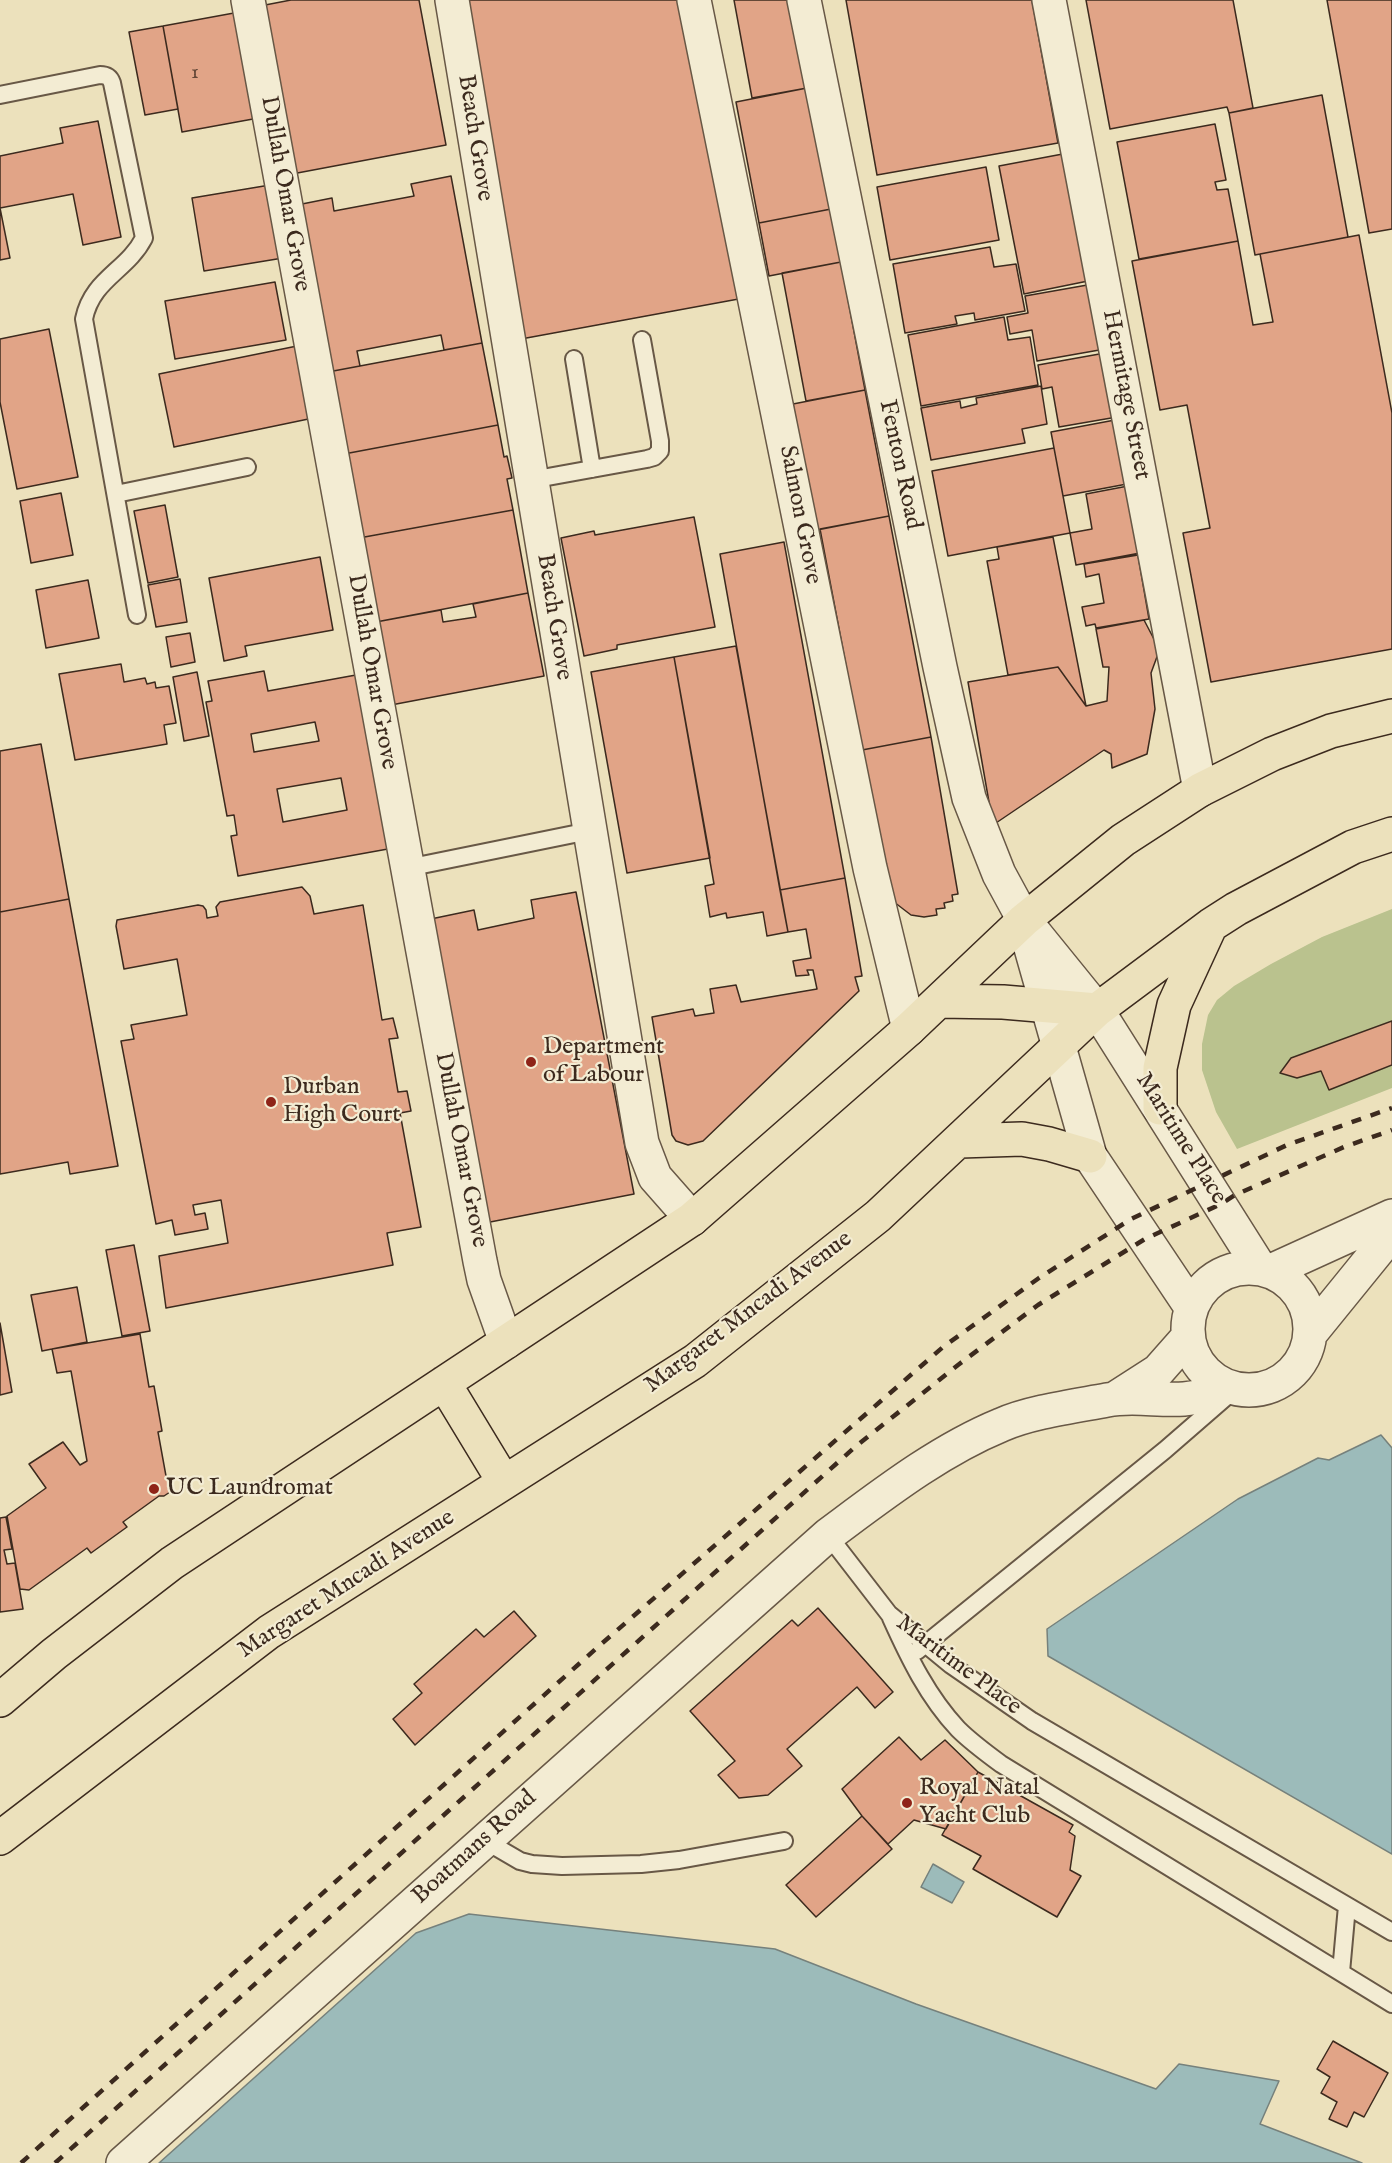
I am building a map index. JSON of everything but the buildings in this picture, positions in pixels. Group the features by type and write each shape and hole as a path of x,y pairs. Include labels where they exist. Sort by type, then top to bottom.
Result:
{"main road":[{"path":"0,1701 54,1654 172,1563 692,1219 909,1029 1024,920 1123,840 1200,790 1272,754 1331,731 1392,716"},
{"name":"Margaret Mncadi Avenue","path":"0,1838 269,1632 695,1361 878,1216 1097,1010 1211,925 1236,909 1353,848 1392,834"},
{"path":"1160,1108 1160,1068 1174,1005 1211,925"},
{"path":"939,1001 1003,1002 1097,1010"},
{"path":"960,1141 1022,1139 1050,1144 1090,1156"},
{"path":"444,1383 504,1482"}],"street":[{"name":"Dullah Omar Grove","path":"248,0 484,1280 506,1342"},
{"name":"Beach Grove","path":"452,0 642,1143 655,1177 692,1219"},
{"name":"Salmon Grove","path":"694,0 870,868 909,1029"},
{"name":"Fenton Road","path":"804,0 940,667 969,798 999,874 1024,920"},
{"name":"Hermitage Street","path":"1049,0 1200,790"},
{"path":"1024,920 1090,1156 1189,1322 1191,1350 1205,1372 1216,1381 1232,1387 1259,1389 1275,1385 1288,1376 1303,1358 1310,1334 1310,1319 1297,1290 1285,1279 1266,1270 1243,1268 1226,1271 1211,1280 1200,1292 1189,1322 1158,1371 1116,1398"},
{"name":"Maritime Place","path":"1024,920 1097,1010 1266,1270"},
{"path":"1266,1270 1392,1216"},
{"path":"1310,1334 1392,1233"},
{"path":"828,1535 893,1487 948,1453 1002,1424 1116,1398 1182,1399 1232,1387"},
{"name":"Boatmans Road","path":"123,2163 828,1535"}],"lane":[{"path":"0,95 100,75 111,78 144,238 129,261 105,279 95,291 87,305 84,319 137,615"},
{"path":"531,480 647,459 654,457 660,451 642,340"},
{"path":"574,359 592,469"},
{"path":"116,494 247,467"},
{"path":"407,868 589,831"},
{"path":"909,1658 1165,1450 1232,1387"},
{"name":"Maritime Place","path":"828,1535 889,1614 951,1665 1032,1721 1392,1932"},
{"path":"889,1614 909,1658 939,1706 958,1729 1001,1764 1392,2004"},
{"path":"484,1840 520,1861 562,1866 641,1864 680,1860 784,1842"},
{"path":"1341,1972 1347,1906"}],"green space":[{"path":"1392,909 1392,1088 1237,1149 1216,1112 1202,1070 1202,1044 1208,1015 1217,1000 1234,986 1322,937"}],"water":[{"path":"1381,1435 1392,1448 1392,1854 1048,1656 1047,1629 1238,1499 1318,1458 1329,1460"},
{"path":"933,1864 964,1882 952,1903 921,1887"},
{"path":"469,1914 775,1949 916,2004 1156,2089 1179,2064 1279,2081 1260,2124 1362,2163 159,2163 416,1933"}],"railway":[{"path":"21,2163 599,1646 943,1347 1039,1278 1131,1219 1287,1145 1392,1108"},
{"path":"55,2163 855,1447 958,1365 1038,1305 1145,1239 1221,1204 1235,1195 1344,1147 1392,1130"}],"place":[{"name":"Department of Labour","path":"531,1062"},
{"name":"Durban High Court","path":"271,1102"},
{"name":"UC Laundromat","path":"154,1489"},
{"name":"Royal Natal Yacht Club","path":"907,1803"}]}
